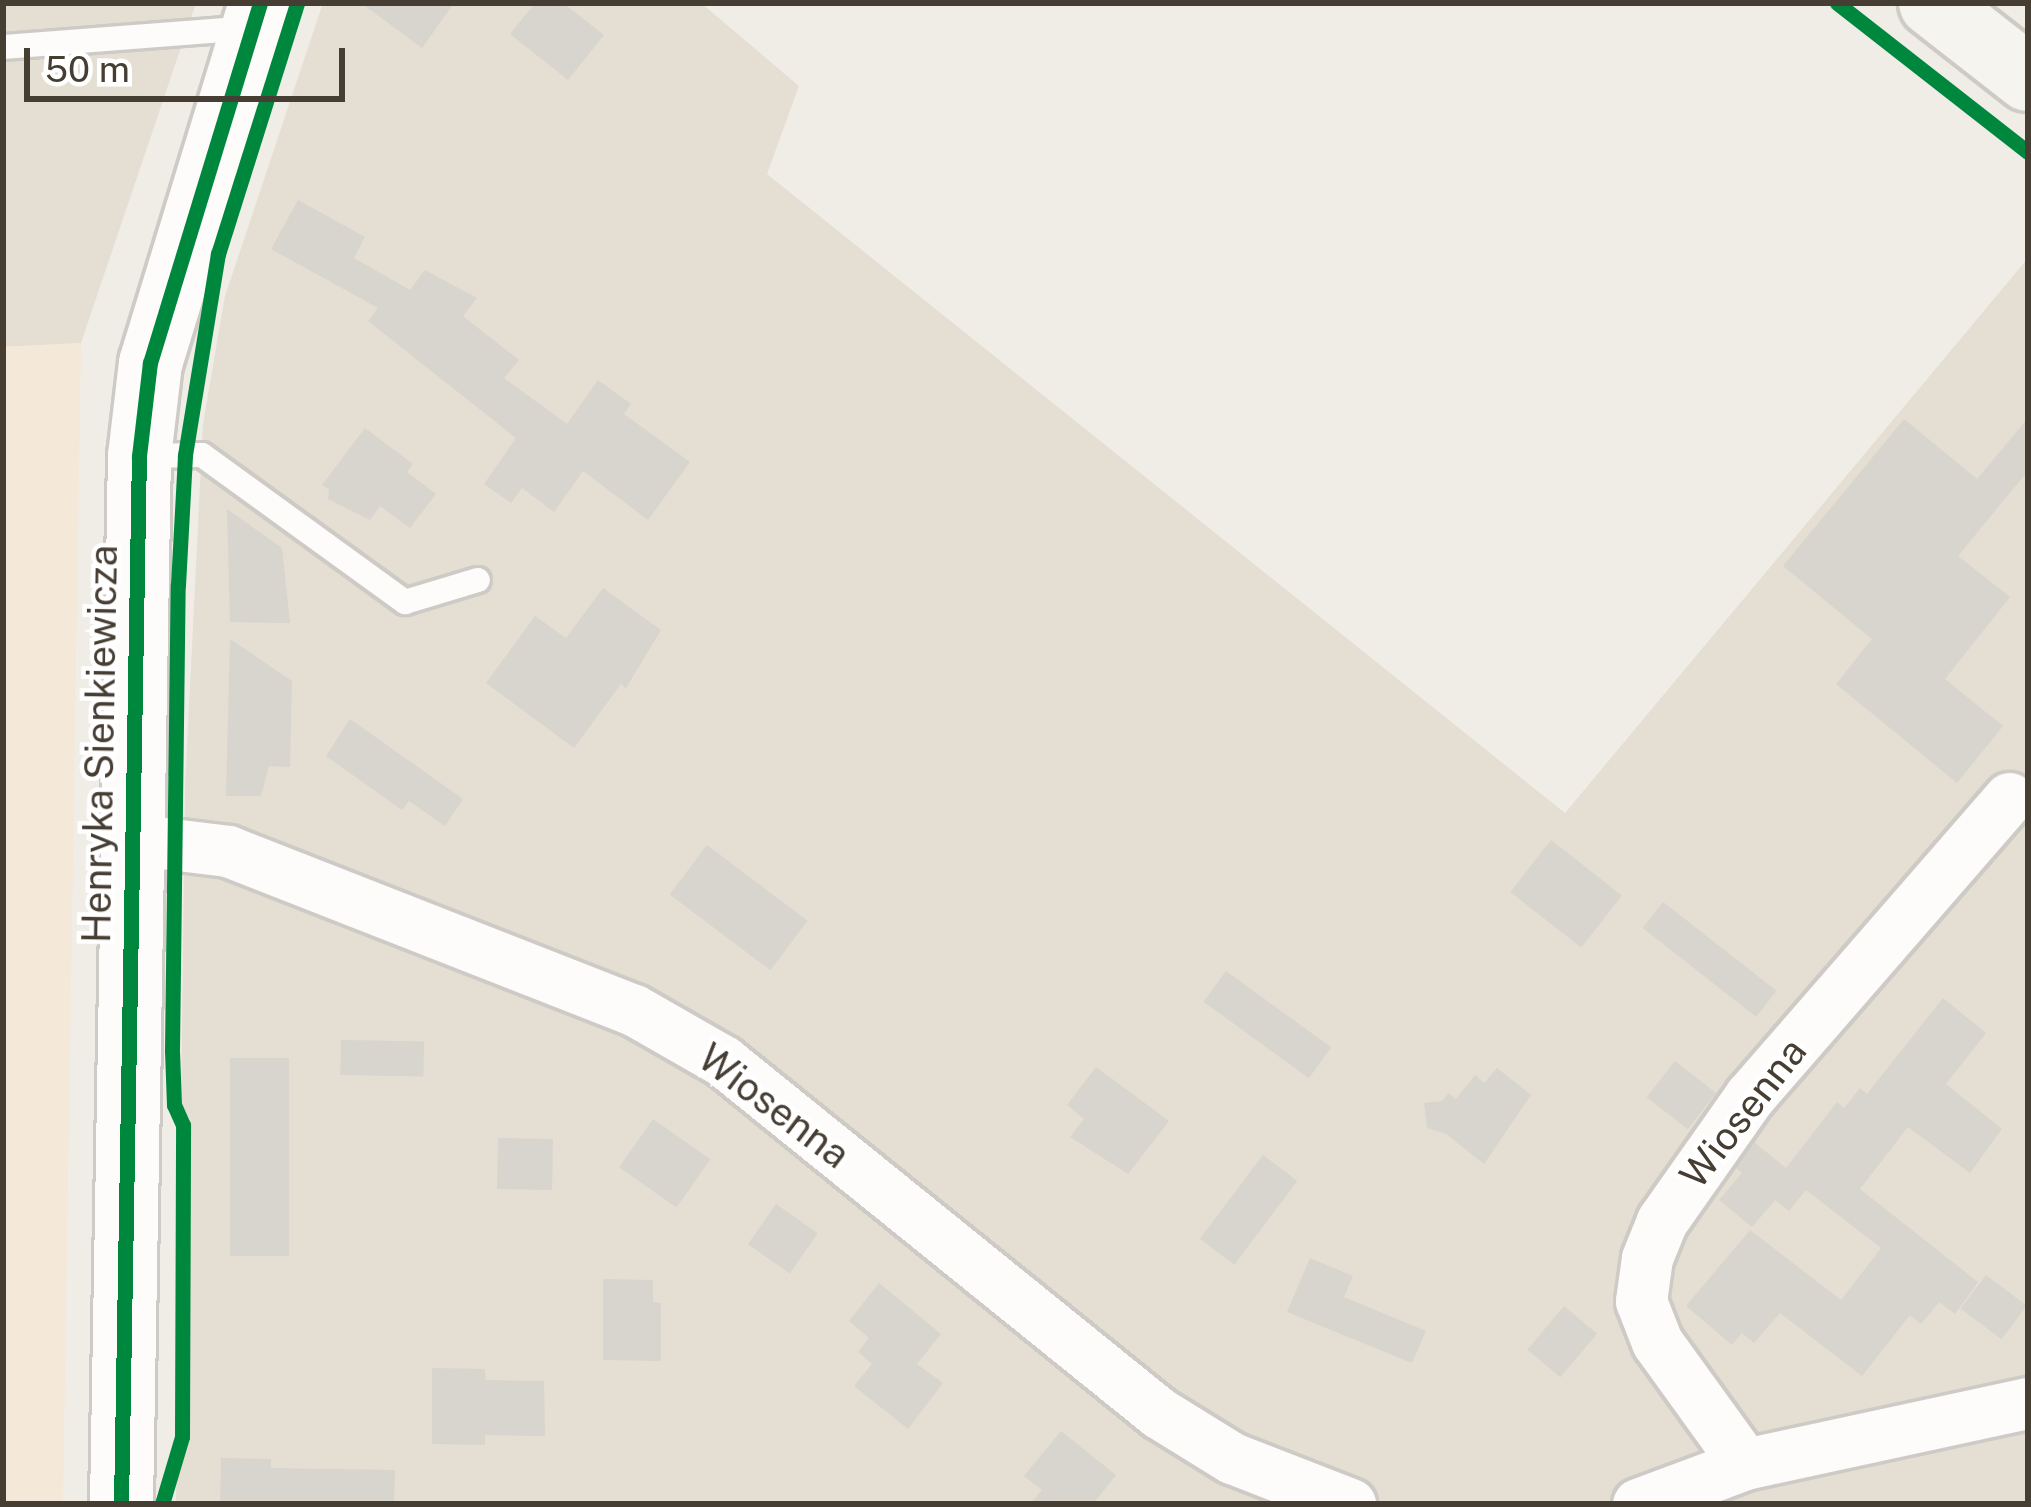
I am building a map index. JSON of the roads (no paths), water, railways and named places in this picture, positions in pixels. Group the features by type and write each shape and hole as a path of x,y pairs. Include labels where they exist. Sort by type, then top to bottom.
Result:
{"main road":[{"path":"1932,3 2028,79"}],"street":[{"name":"Henryka Sienkiewicza","path":"121,1504 139,456 150,363 256,15"},
{"name":"Wiosenna","path":"1745,1464 1657,1342 1641,1301 1647,1258 1662,1221 1750,1096 2009,798"},
{"name":"Wiosenna","path":"130,838 228,851 634,1010 723,1061 1160,1413 1232,1458 1350,1504"},
{"path":"1638,1504 1745,1464 2028,1403"}],"lane":[{"path":"3,46 256,15"},
{"path":"139,456 202,455 405,602 478,580"}]}
